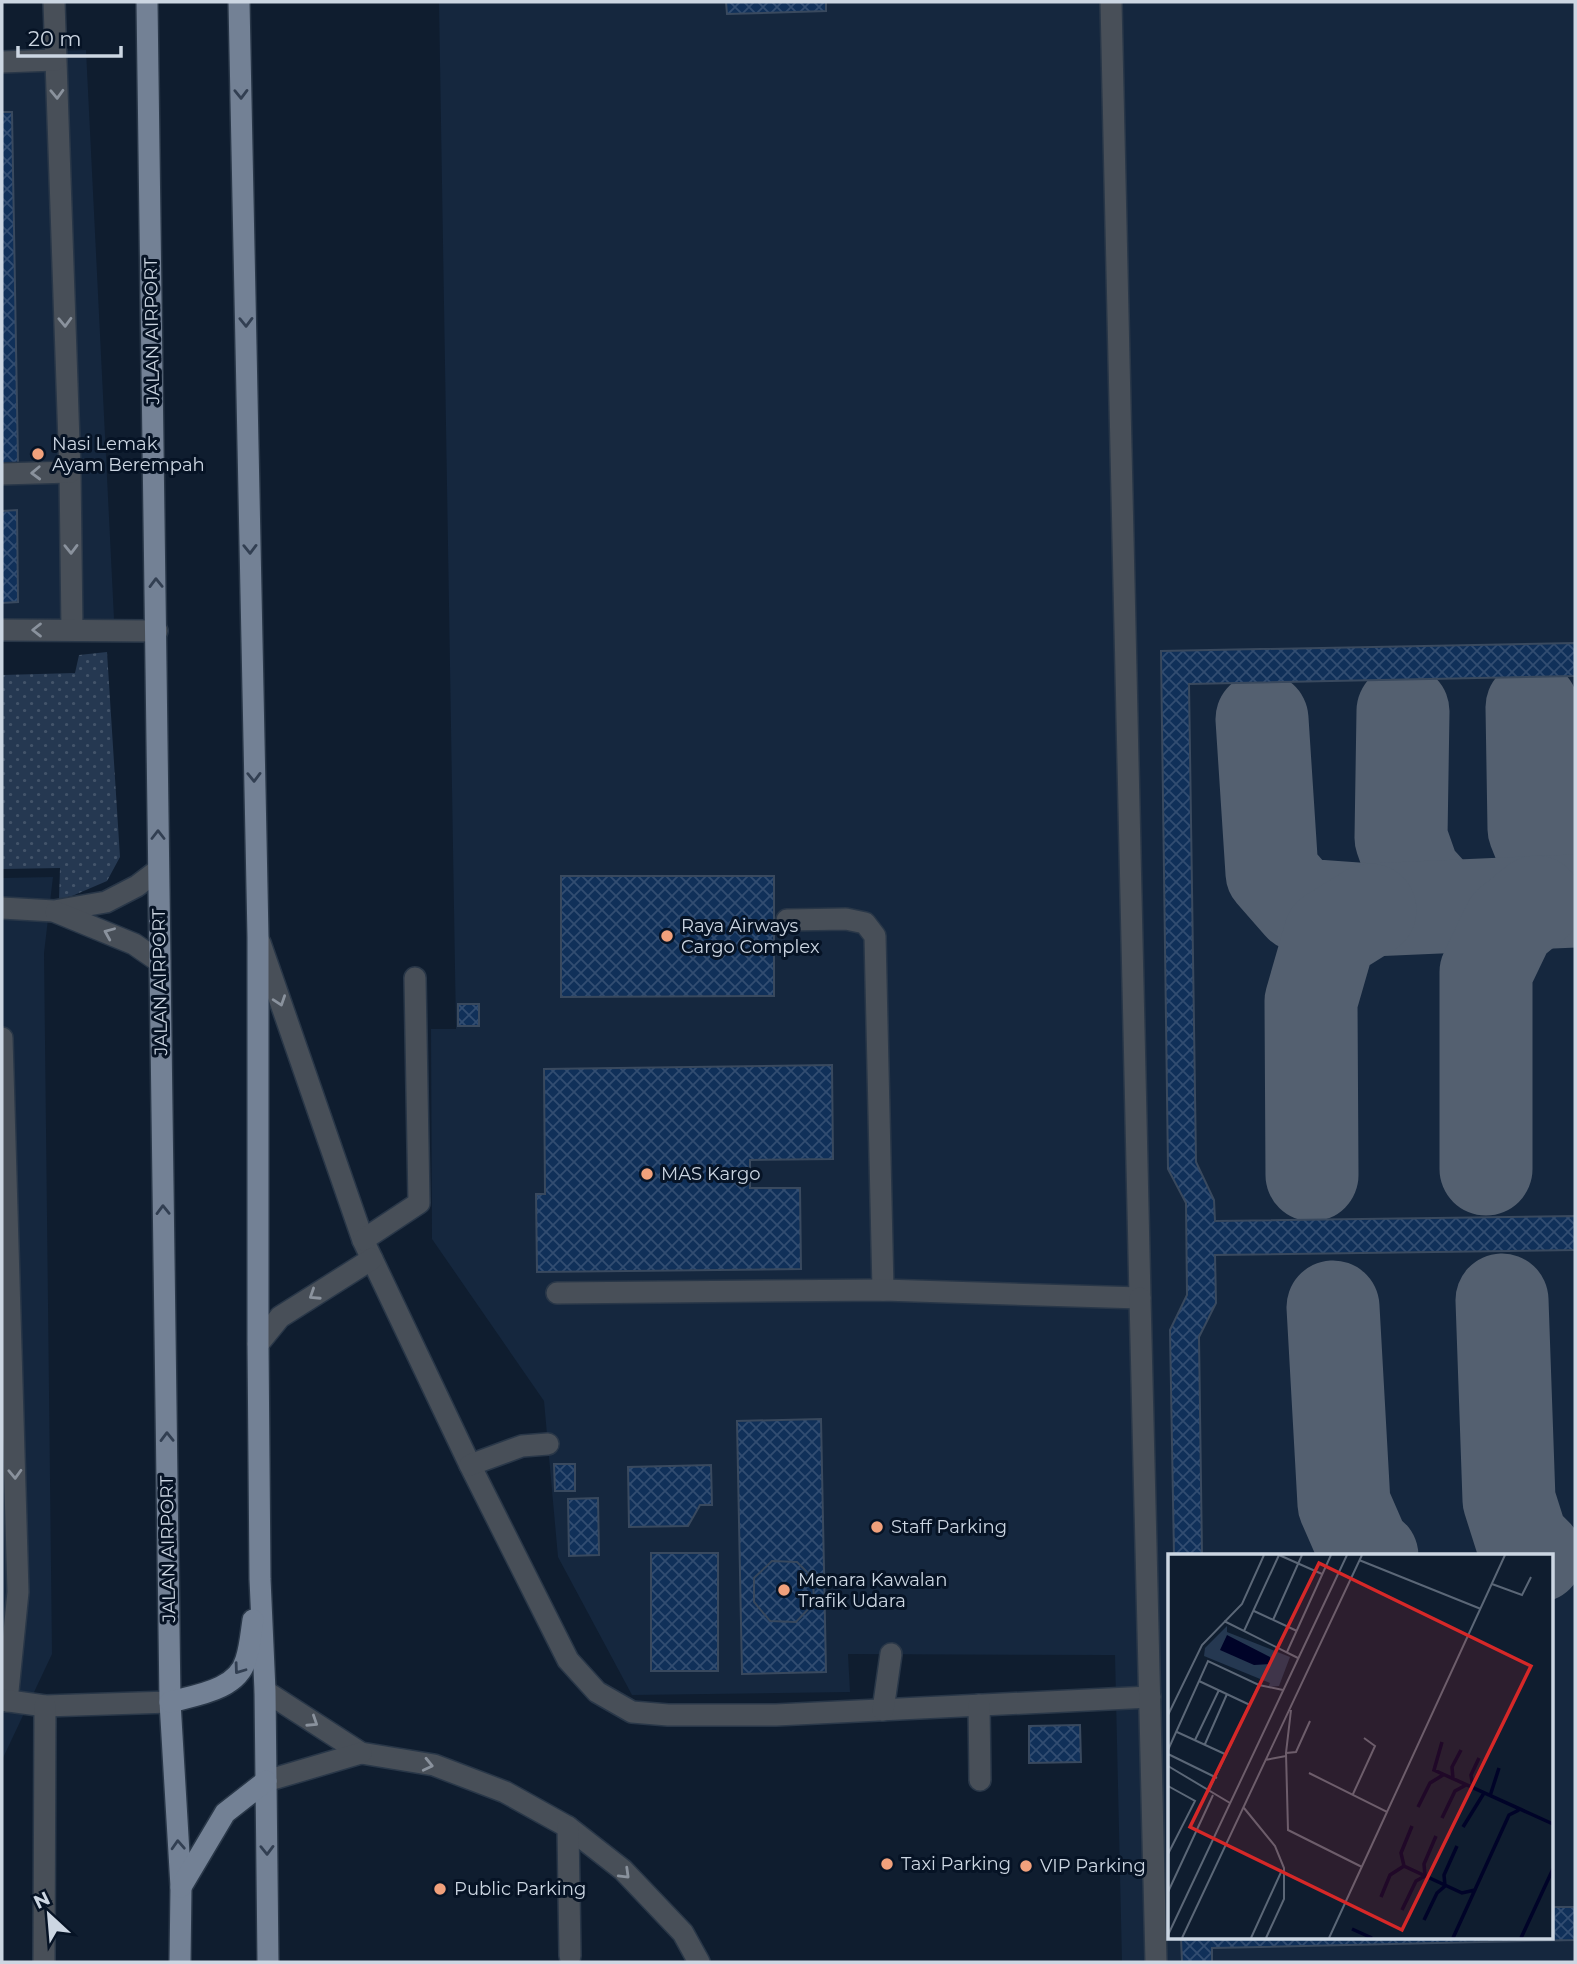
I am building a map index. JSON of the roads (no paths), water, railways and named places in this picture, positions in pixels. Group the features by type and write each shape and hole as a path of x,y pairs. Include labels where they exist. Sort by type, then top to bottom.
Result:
{"main road":[{"name":"JALAN AIRPORT","path":"147,2 170,1702 181,1887 180,1962"},
{"path":"239,2 258,937 260,1579 265,1691 268,1962"},
{"path":"170,1702 216,1689 235,1676 246,1662 260,1579"},
{"path":"181,1887 225,1814 266,1781"}],"street":[{"path":"54,2 70,472 72,630"},
{"path":"1111,2 1156,1962"},
{"path":"2,62 55,60"},
{"path":"2,474 70,472"},
{"path":"2,630 157,631"},
{"path":"2,908 54,911 106,902 137,886 158,870"},
{"path":"54,911 134,944 160,962"},
{"path":"787,920 846,919 865,923 875,936 883,1290"},
{"path":"258,937 368,1249 470,1465 568,1660 597,1692 632,1712 668,1715 776,1715 1150,1697"},
{"path":"258,1344 280,1317 368,1249 419,1203 415,978"},
{"path":"2,1038 10,1592 5,1700 45,1706 170,1702"},
{"path":"558,1293 883,1290 1140,1298"},
{"path":"470,1465 522,1446 548,1444"},
{"path":"883,1710 891,1654"},
{"path":"265,1691 361,1753 434,1765 505,1792 568,1827 623,1870 682,1933 699,1962"},
{"path":"979,1705 980,1780"},
{"path":"44,1962 45,1706"},
{"path":"266,1781 361,1753"},
{"path":"568,1827 570,1956"},
{"path":"682,1933 683,1962"}],"place":[{"name":"Nasi Lemak Ayam Berempah","path":"38,454"},
{"name":"Raya Airways Cargo Complex","path":"667,936"},
{"name":"MAS Kargo","path":"647,1174"},
{"name":"Staff Parking","path":"877,1527"},
{"name":"Menara Kawalan Trafik Udara","path":"784,1590"},
{"name":"Taxi Parking","path":"887,1864"},
{"name":"VIP Parking","path":"1026,1866"},
{"name":"Public Parking","path":"440,1889"}]}
